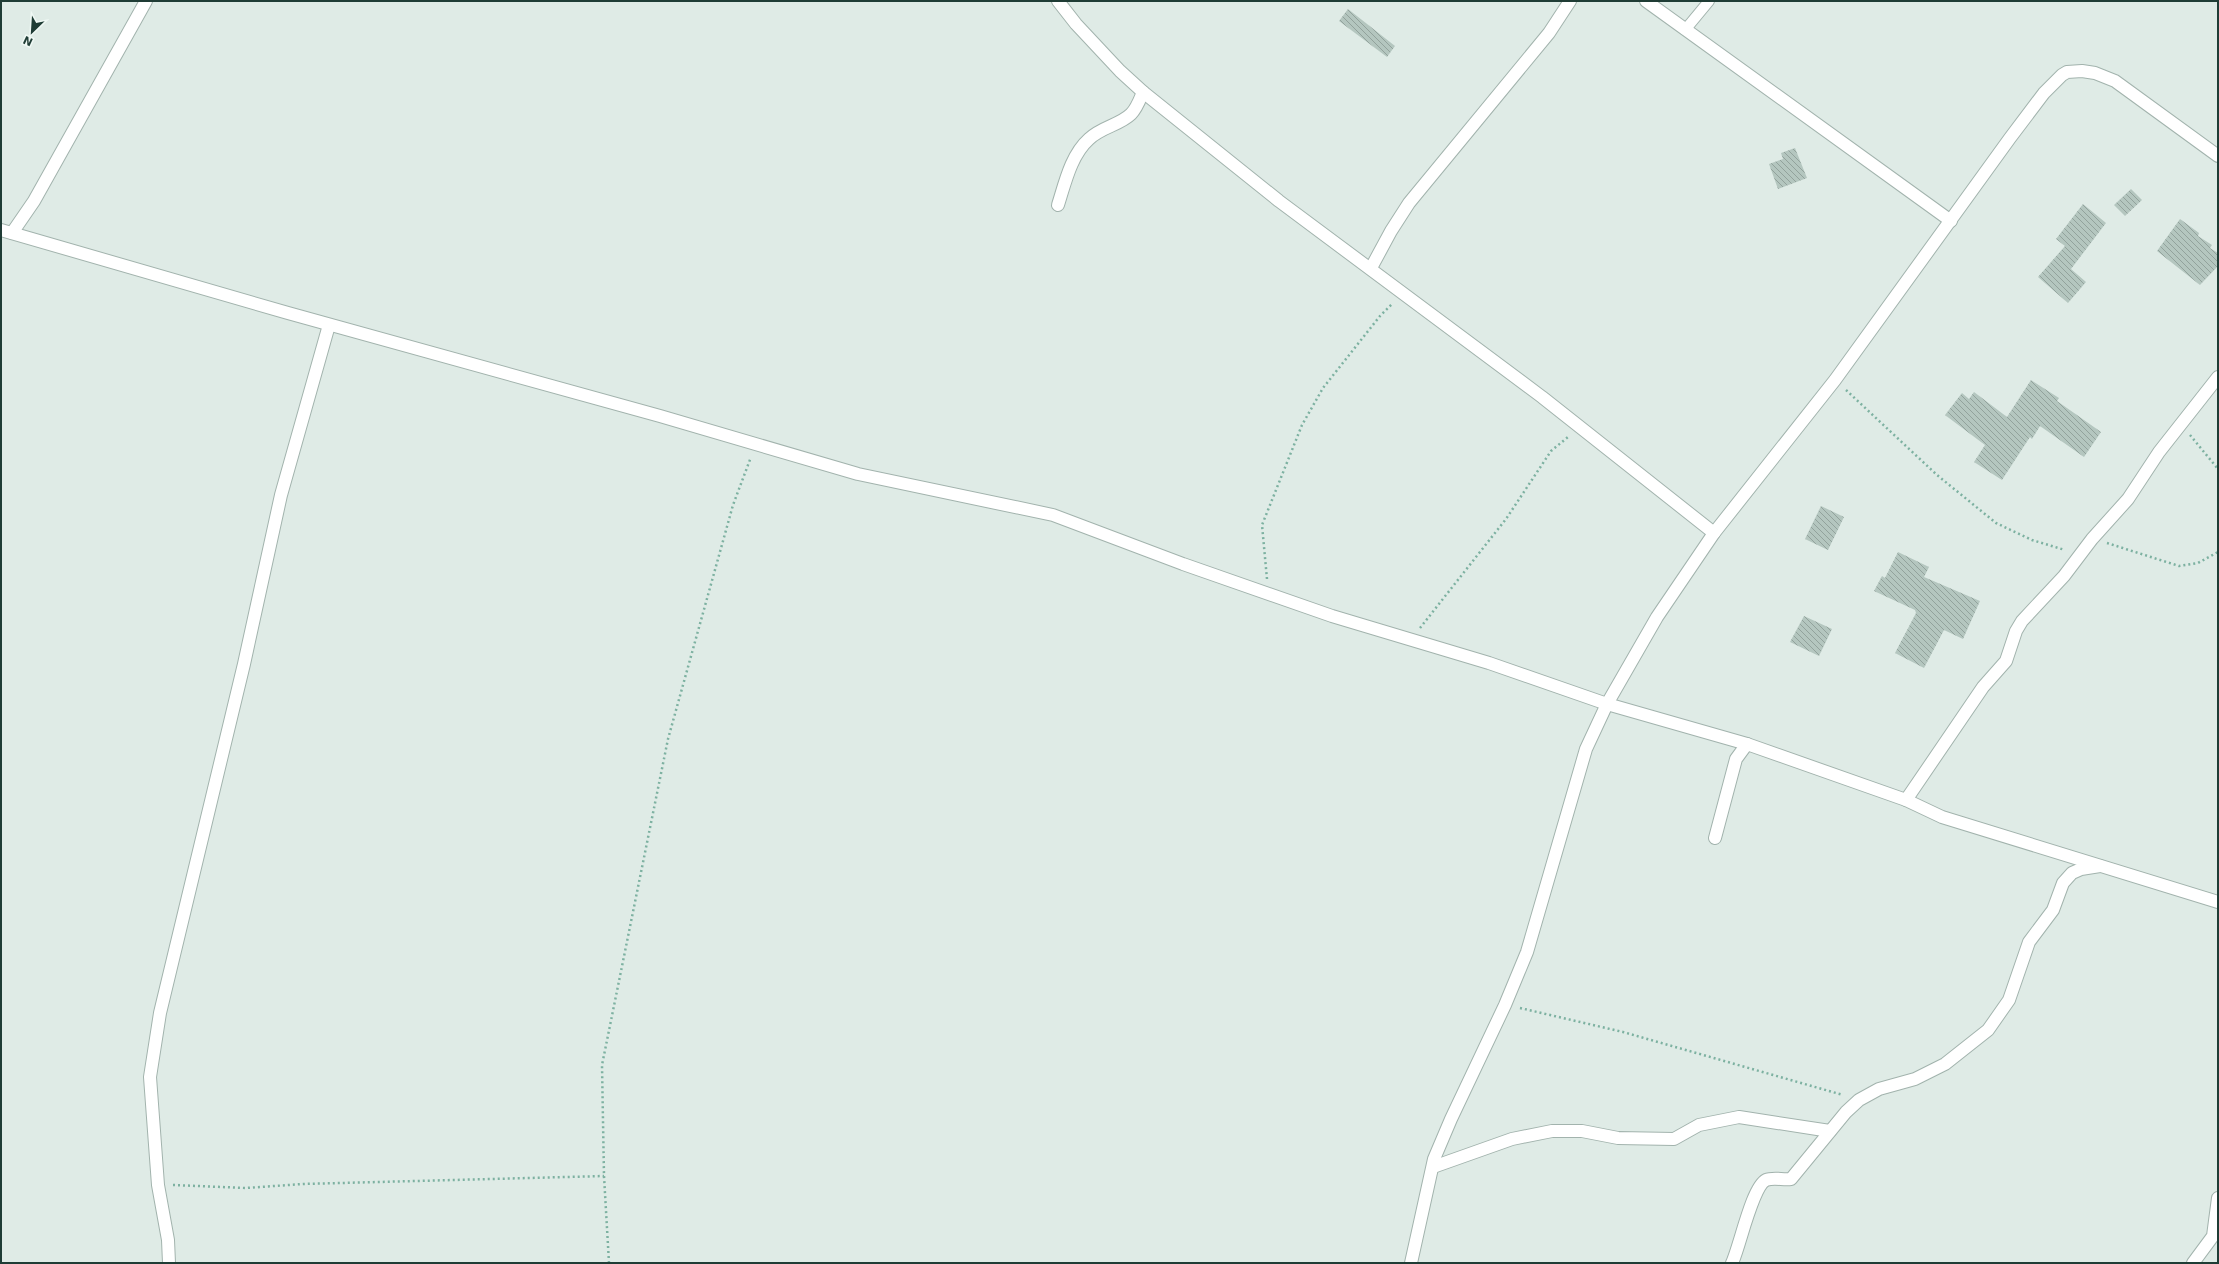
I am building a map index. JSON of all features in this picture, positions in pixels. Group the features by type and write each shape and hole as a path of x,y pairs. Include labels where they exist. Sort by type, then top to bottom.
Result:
{"street":[{"path":"146,1 49,175 6,231 329,325 756,443 858,474 1053,515 1269,593 1411,640 1490,663 1608,704 1748,744 1906,800 1942,817 2218,902"},
{"path":"1058,1 1076,24 1120,71 1143,92 1279,201 1404,292 1580,427 1714,533"},
{"path":"1371,268 1391,231 1409,203 1550,33 1570,1"},
{"path":"1646,1 1951,221"},
{"path":"1411,1263 1433,1167 1451,1119 1505,1005 1527,952 1586,749 1608,704 1657,617 1714,533 1835,380 2044,94 2067,72 2095,73 2115,81 2218,156"},
{"path":"1058,205 1067,177 1077,155 1088,140 1097,132 1130,114 1143,92"},
{"path":"169,1263 168,1240 158,1185 150,1077 160,1013 242,671 281,495 329,325"},
{"path":"1906,800 1984,687 2006,661 2016,631 2022,621 2064,576 2092,539 2128,499 2182,421 2218,377"},
{"path":"1715,838 1736,759 1748,744"},
{"path":"1732,1263 1759,1187 1768,1179 1791,1179 1799,1172 1846,1112 1859,1100 1879,1089 1915,1079 1945,1064 1988,1030 2009,1000 2029,942 2053,910 2063,883 2072,874 2081,869 2104,866"},
{"path":"1433,1167 1512,1139 1552,1131 1582,1131 1618,1138 1674,1139 1699,1125 1739,1117 1830,1131"},
{"path":"2193,1263 2213,1236 2218,1200"}],"lane":[{"path":"1685,30 1709,1"}],"path":[{"path":"1269,593 1262,525 1302,425 1323,388 1380,316 1404,292"},
{"path":"1835,380 1937,475 1996,523 2032,540 2081,553"},
{"path":"2182,421 2192,438 2218,469"},
{"path":"1411,640 1506,519 1551,451 1580,427"},
{"path":"609,1263 604,1176 602,1065 666,747 733,505 756,443"},
{"path":"2092,539 2179,566 2198,563 2218,552"},
{"path":"1505,1005 1623,1032 1859,1100"},
{"path":"158,1185 246,1188 303,1184 604,1176"}],"building":[{"path":"1348,9 1395,46 1387,57 1339,21"},
{"path":"1795,148 1807,178 1778,189 1769,164 1783,159 1781,153"},
{"path":"2131,189 2142,200 2125,216 2114,205"},
{"path":"2083,204 2106,223 2071,269 2086,282 2068,303 2038,277 2065,246 2056,239"},
{"path":"2180,219 2199,233 2198,236 2212,245 2210,248 2218,253 2218,266 2200,285 2157,251"},
{"path":"2031,380 2059,398 2057,401 2101,432 2084,457 2040,426 2032,439 2030,437 2002,480 1974,462 1985,445 1945,415 1962,393 1969,399 1974,392 2007,417"},
{"path":"1821,506 1844,517 1828,550 1805,539"},
{"path":"1898,552 1929,567 1924,577 1980,601 1963,639 1944,630 1924,668 1895,653 1916,613 1915,610 1874,591 1882,576 1885,578"},
{"path":"1804,616 1832,629 1819,656 1790,642"}]}
